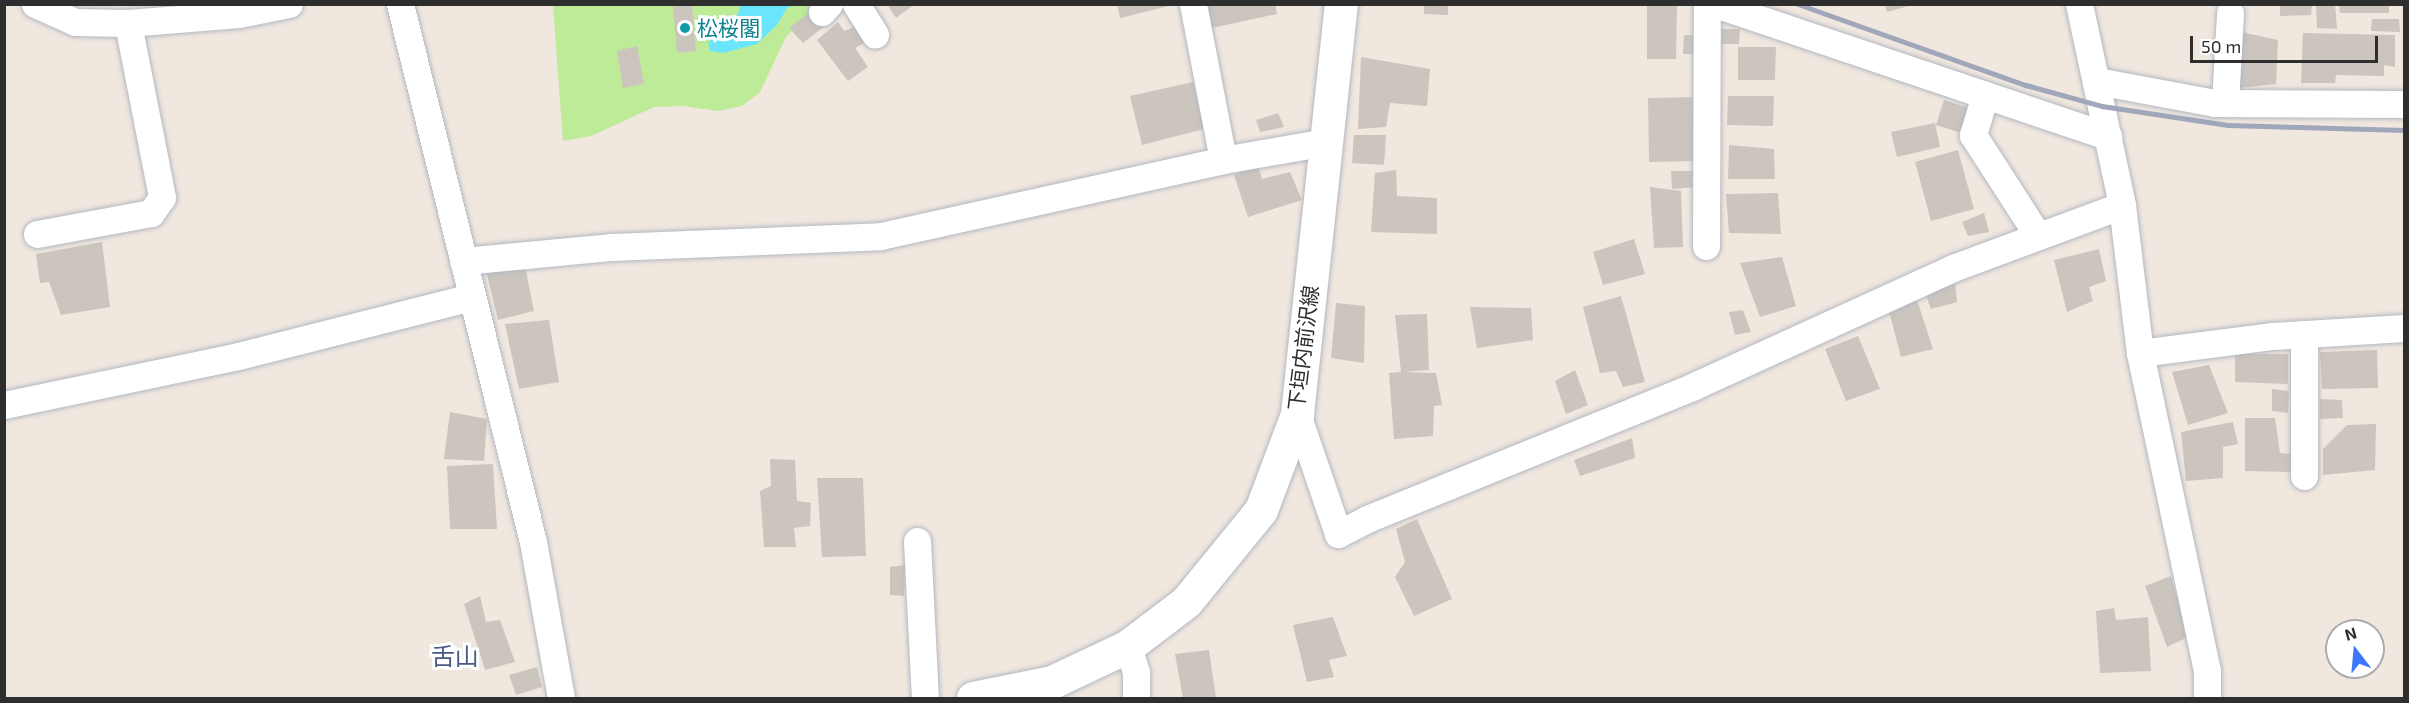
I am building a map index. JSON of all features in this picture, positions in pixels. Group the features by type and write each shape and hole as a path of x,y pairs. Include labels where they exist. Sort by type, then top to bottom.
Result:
{"main road":[{"name":"下垣内前沢線","path":"973,699 1052,682 1128,646 1186,602 1261,510 1297,414 1341,4"}],"street":[{"path":"35,4 75,22 128,23 238,14 289,4"},
{"path":"400,4 533,542 561,699"},
{"path":"856,4 875,34"},
{"path":"1193,4 1223,160"},
{"path":"1707,4 1707,246"},
{"path":"1715,4 2108,136"},
{"path":"2079,4 2122,205 2140,353 2207,671 2207,699"},
{"path":"2225,103 2230,13"},
{"path":"37,234 151,213 162,197 128,23"},
{"path":"2097,81 2225,103 2404,104"},
{"path":"1985,95 1973,135 2038,236"},
{"path":"463,261 612,248 881,236 1223,160 1326,142"},
{"path":"1297,414 1338,534 1367,519 1694,386 1953,268 2122,205"},
{"path":"4,405 238,356 471,297"},
{"path":"2140,353 2304,334 2404,328"},
{"path":"2304,334 2304,476"},
{"path":"917,541 926,699"},
{"path":"1128,646 1136,673 1136,699"}],"green space":[{"path":"553,5 818,5 786,37 760,92 742,106 718,111 683,106 654,107 591,136 563,141"}],"water":[{"path":"741,5 795,5 787,8 777,25 757,44 723,53 710,51 708,43 736,18"}],"building":[{"name":"松桜閣","path":"673,4 692,4 696,51 677,53"},
{"path":"887,4 915,4 896,18"},
{"path":"1117,4 1173,4 1173,5 1120,18"},
{"path":"1202,4 1275,4 1277,14 1207,29"},
{"path":"1424,4 1448,4 1448,15 1424,14"},
{"path":"1885,4 1911,4 1912,5 1887,12"},
{"path":"2280,4 2312,4 2311,15 2280,16"},
{"path":"2316,4 2335,4 2337,29 2317,28"},
{"path":"2339,4 2389,4 2389,13 2340,13"},
{"path":"1647,6 1677,6 1676,59 1647,59"},
{"path":"813,10 825,26 803,43 789,28"},
{"path":"2372,19 2399,19 2400,32 2371,31"},
{"path":"838,22 844,31 854,27 866,42 855,48 868,67 848,81 817,40"},
{"path":"1721,29 1740,29 1739,44 1721,44"},
{"path":"2241,32 2278,40 2276,84 2239,88"},
{"path":"2303,33 2395,35 2395,67 2384,65 2384,76 2336,75 2335,83 2301,83"},
{"path":"1684,35 1695,35 1695,54 1683,54"},
{"path":"637,46 644,84 623,88 617,51"},
{"path":"1738,47 1776,47 1775,80 1738,80"},
{"path":"1361,57 1430,69 1427,106 1390,103 1386,127 1358,129"},
{"path":"1193,82 1204,129 1142,145 1130,96"},
{"path":"1728,96 1774,96 1773,126 1727,125"},
{"path":"1697,97 1696,161 1649,162 1648,98"},
{"path":"1944,100 1972,109 1964,134 1936,125"},
{"path":"1278,113 1284,127 1260,132 1256,120"},
{"path":"1935,123 1940,147 1897,157 1891,132"},
{"path":"1354,135 1386,135 1384,165 1352,163"},
{"path":"1729,145 1774,149 1775,179 1728,179"},
{"path":"1958,150 1974,209 1931,221 1915,162"},
{"path":"1258,166 1262,179 1290,172 1302,200 1248,217 1234,175"},
{"path":"1396,170 1397,196 1437,198 1437,234 1371,232 1375,173"},
{"path":"1671,171 1696,171 1697,187 1672,189"},
{"path":"1650,187 1681,191 1683,247 1654,248"},
{"path":"1778,193 1781,234 1729,233 1726,194"},
{"path":"1984,213 1989,232 1968,236 1962,222"},
{"path":"1634,239 1645,274 1603,285 1593,252"},
{"path":"102,242 110,307 61,315 49,282 40,283 36,254"},
{"path":"2099,249 2106,281 2089,287 2093,301 2067,312 2054,260"},
{"path":"1782,257 1796,306 1760,317 1740,263"},
{"path":"525,266 534,311 498,320 486,271"},
{"path":"1955,284 1957,302 1931,309 1925,293"},
{"path":"1621,296 1645,382 1623,387 1616,371 1600,373 1583,307"},
{"path":"1917,300 1933,349 1901,357 1889,311"},
{"path":"1336,303 1365,306 1364,363 1331,358"},
{"path":"1470,307 1531,308 1533,340 1477,348"},
{"path":"1743,310 1751,332 1735,335 1729,312"},
{"path":"1427,314 1429,370 1404,372 1436,373 1442,405 1434,406 1433,436 1394,439 1389,373 1401,372 1395,315"},
{"path":"549,320 559,382 519,389 505,324"},
{"path":"1858,336 1880,389 1846,401 1825,349"},
{"path":"2377,350 2378,388 2322,389 2320,352"},
{"path":"2235,354 2288,354 2288,384 2235,382"},
{"path":"2209,365 2228,413 2188,425 2172,372"},
{"path":"1575,370 1588,405 1566,414 1555,381"},
{"path":"2272,389 2289,391 2288,413 2272,411"},
{"path":"2320,399 2342,400 2343,418 2320,419"},
{"path":"450,412 487,419 484,461 444,459"},
{"path":"2245,418 2275,418 2280,453 2292,454 2294,472 2245,471"},
{"path":"2233,422 2238,444 2223,447 2223,478 2186,481 2181,432"},
{"path":"2376,424 2375,470 2323,475 2323,449 2347,425"},
{"path":"1632,438 1635,458 1580,476 1574,460"},
{"path":"770,459 795,460 797,501 811,503 810,526 794,528 796,547 764,547 760,491 771,486"},
{"path":"493,464 497,529 450,529 447,466"},
{"path":"817,478 863,478 866,556 822,557"},
{"path":"1417,519 1452,599 1414,616 1395,577 1405,562 1396,529"},
{"path":"905,565 904,596 890,595 890,567"},
{"path":"2171,576 2188,637 2167,647 2145,586"},
{"path":"480,596 486,622 500,620 515,662 485,670 464,604"},
{"path":"2114,608 2116,620 2148,617 2151,671 2100,673 2096,611"},
{"path":"1333,617 1347,656 1329,660 1334,677 1307,682 1293,625"},
{"path":"1209,650 1216,698 1183,698 1175,654"},
{"path":"537,667 542,687 516,695 509,675"}],"railway":[{"path":"1798,4 2026,85 2102,106 2228,125 2404,130"}],"place":[{"name":"松桜閣","path":"685,28"}],"district":[{"name":"舌山","path":"455,656"}]}
